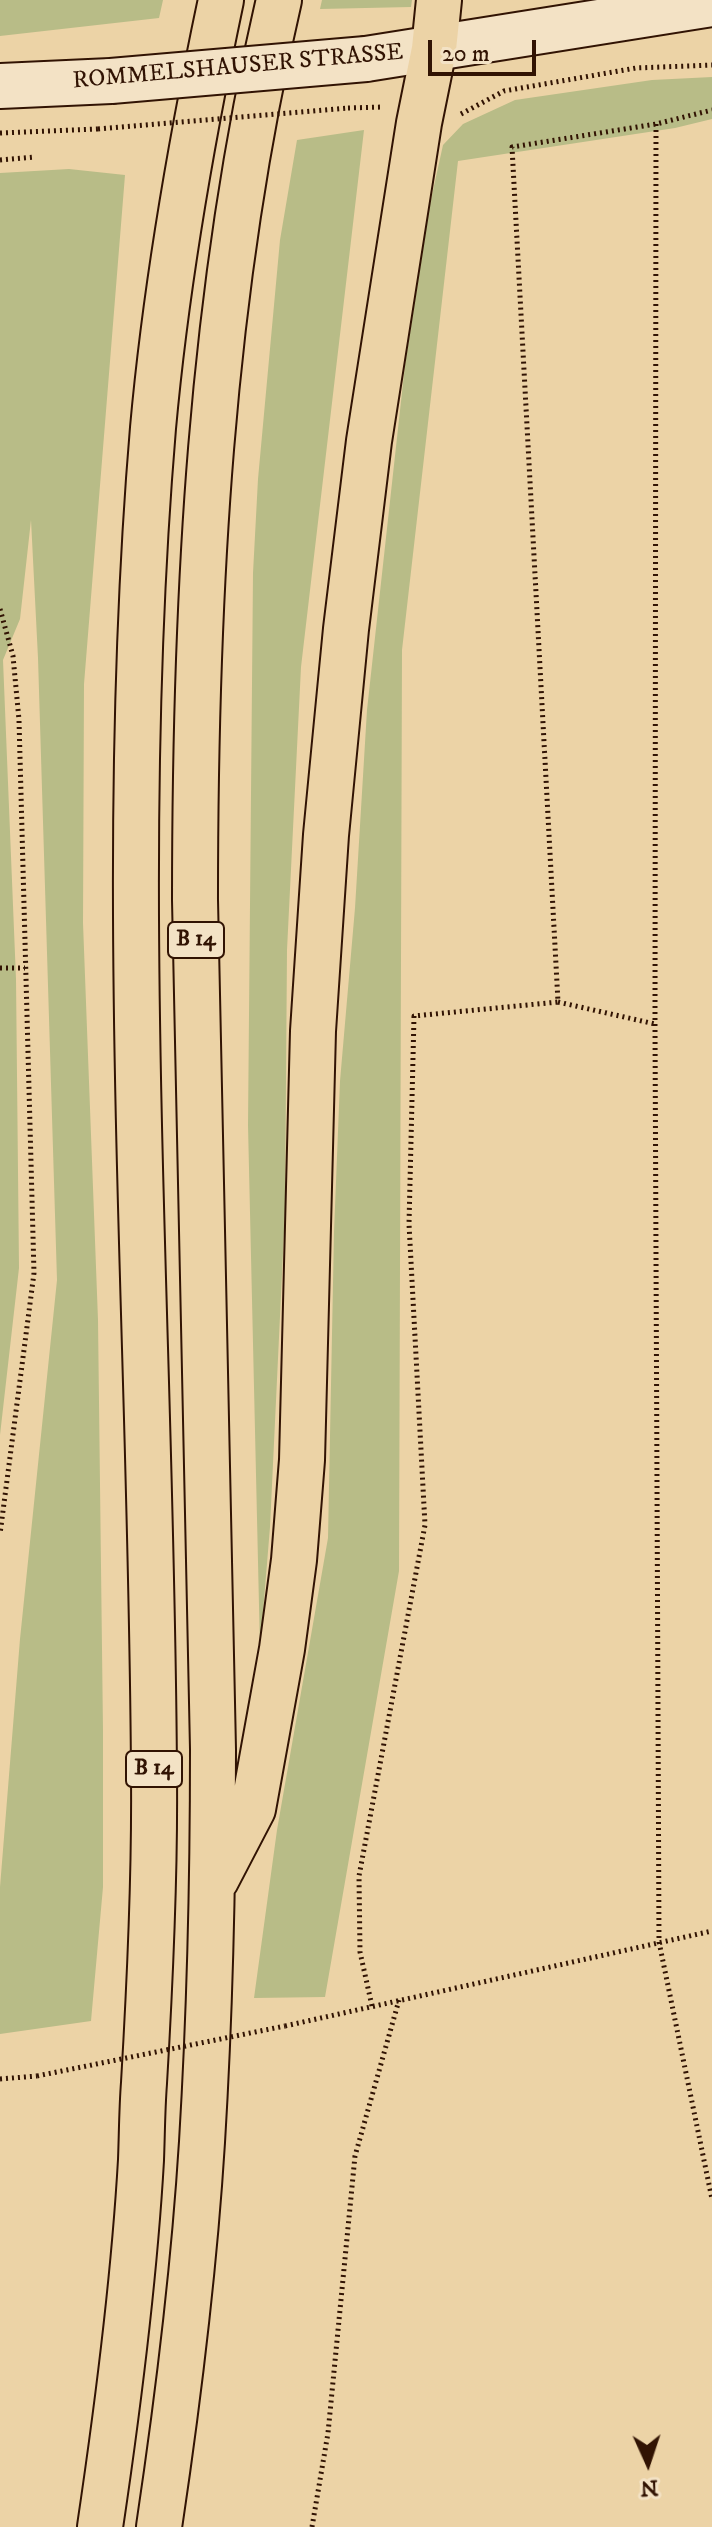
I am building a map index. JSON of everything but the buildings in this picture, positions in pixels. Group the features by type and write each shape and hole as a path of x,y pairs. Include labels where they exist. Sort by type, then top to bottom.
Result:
{"highway":[{"name":"B 14","path":"100,2527 122,2362 138,2191 153,1878 153,1670 136,916 141,627 162,336 175,242 221,0"},
{"name":"B 14","path":"159,2527 184,2336 201,2160 213,1886 213,1734 195,900 200,619 224,317 251,132 279,0"},
{"path":"213,1886 253,1809 282,1649 294,1560 302,1460 313,1031 326,835 346,629 369,441 419,123 434,49 439,0"}],"main road":[{"name":"ROMMELSHAUSER STRASSE","path":"0,86 111,81 366,59 712,4"}],"path":[{"path":"453,118 504,91 636,68 712,65"},
{"path":"0,133 98,129 383,106 390,114"},
{"path":"558,1002 512,147 656,124 712,110"},
{"path":"656,124 655,1024 659,1942 712,2199"},
{"path":"0,160 35,157"},
{"path":"0,609 13,656 19,720 34,1273 0,1534"},
{"path":"0,968 25,968"},
{"path":"372,2006 360,1952 359,1876 425,1525 409,1224 414,1016 558,1002 655,1024"},
{"path":"0,2079 37,2076 285,2026 712,1931"},
{"path":"312,2527 328,2433 355,2156 399,2000"}],"green space":[{"path":"0,0 163,0 159,18 0,36"},
{"path":"322,0 412,0 411,7 320,9"},
{"path":"712,77 712,119 675,128 458,161 402,650 399,1571 325,1997 254,1998 277,1830 328,1538 340,1081 355,908 367,710 405,365 430,204 443,145 463,124 515,100 652,80"},
{"path":"364,130 301,667 287,950 285,1211 270,1527 260,1649 248,1125 253,573 258,479 280,240 297,140"},
{"path":"69,169 125,175 84,684 83,923 98,1320 103,1887 91,2021 0,2034 0,1887 20,1639 57,1280 31,520 20,619 3,660 16,979 19,1268 0,1435 0,173"}]}
